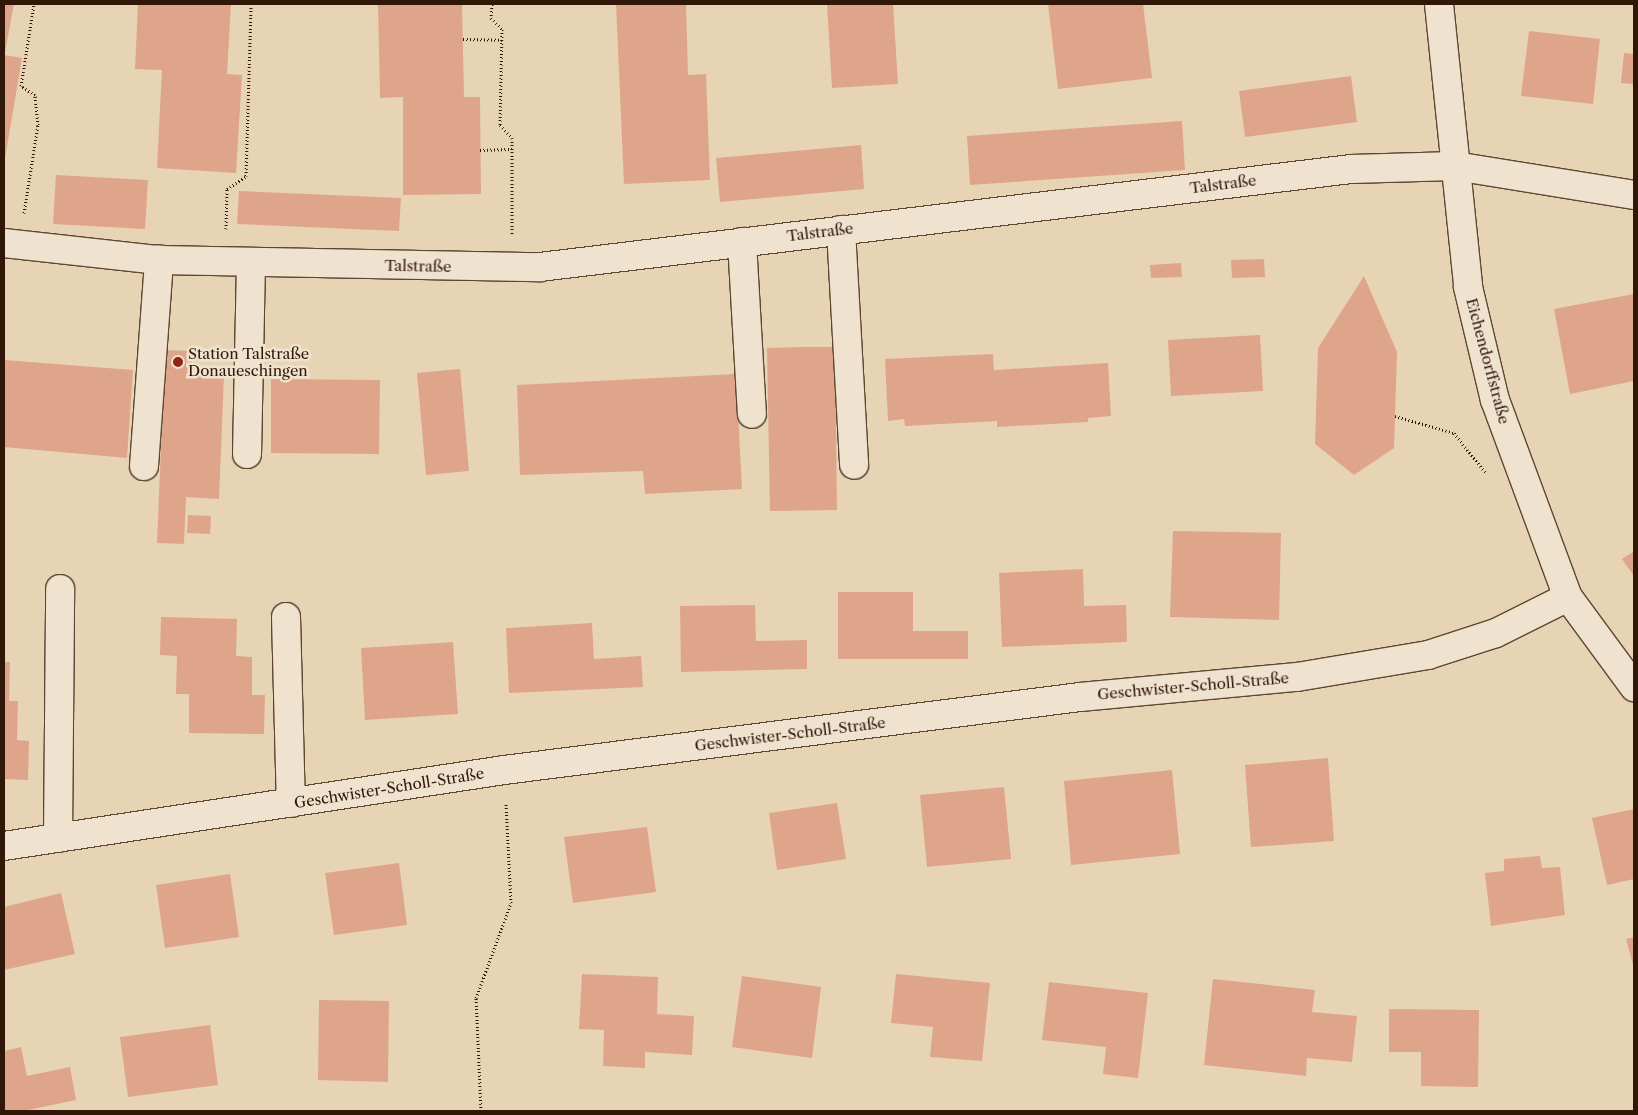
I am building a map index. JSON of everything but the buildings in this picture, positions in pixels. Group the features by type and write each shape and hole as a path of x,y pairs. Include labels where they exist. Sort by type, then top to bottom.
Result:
{"street":[{"name":"Eichendorffstraße","path":"1439,4 1468,287 1496,400 1568,597 1634,687"},
{"name":"Talstraße","path":"11,244 159,260 224,263 540,266 1351,169 1455,166 1634,194"},
{"path":"841,230 854,465"},
{"path":"742,242 752,414"},
{"path":"144,466 159,260"},
{"path":"247,454 251,264"},
{"path":"58,838 60,589"},
{"name":"Geschwister-Scholl-Straße","path":"4,846 504,770 1080,697 1297,677 1428,655 1496,633 1568,597"},
{"path":"286,617 291,803"}],"path":[{"path":"11,244 38,125 35,95 21,86 34,4"},
{"path":"224,263 227,189 246,176 251,4"},
{"path":"492,4 492,18 502,29 500,125 512,138 512,202"},
{"path":"463,39 502,40"},
{"path":"480,150 512,149"},
{"path":"1395,416 1454,433 1490,479"},
{"path":"481,1111 476,998 511,902 504,770"}],"place":[{"name":"Station Talstraße Donaueschingen","path":"178,362"}]}
